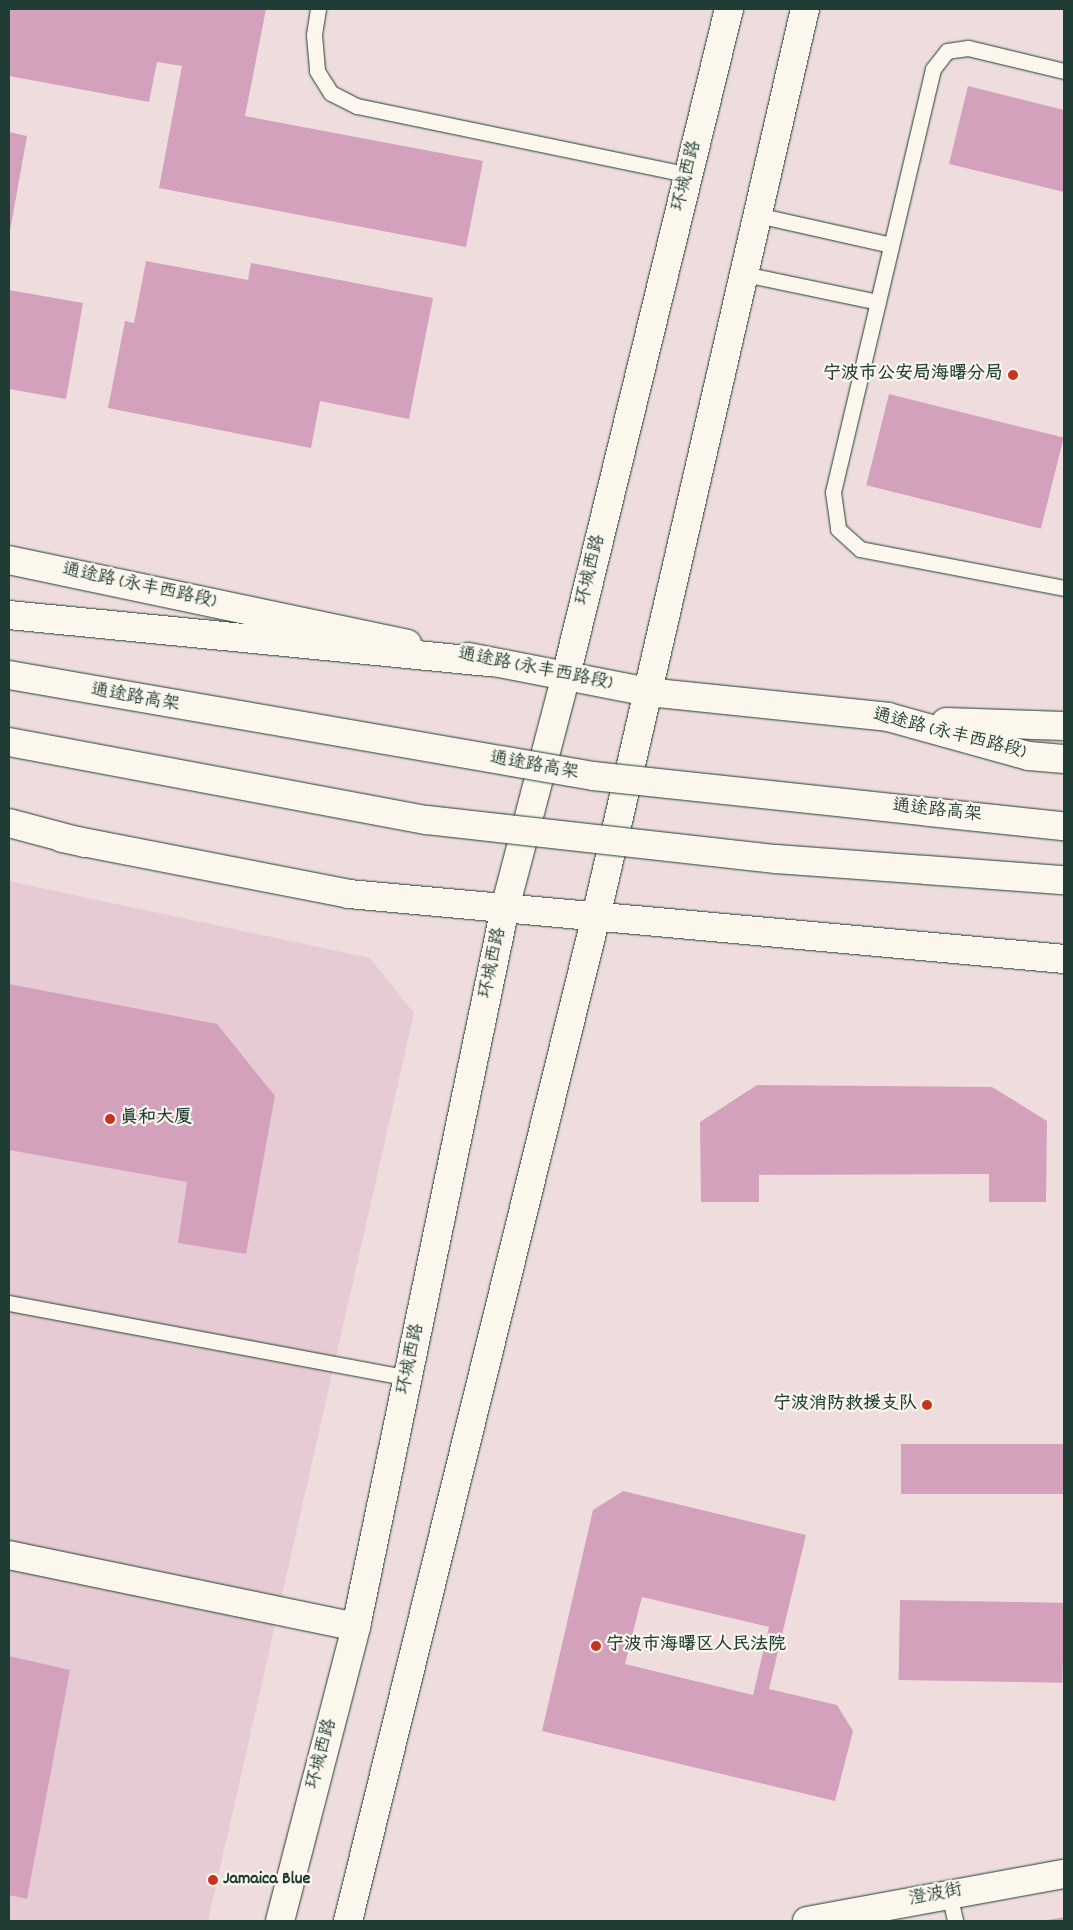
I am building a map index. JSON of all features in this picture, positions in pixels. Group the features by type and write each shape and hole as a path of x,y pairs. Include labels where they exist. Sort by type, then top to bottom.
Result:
{"main road":[{"name":"环城西路","path":"280,1921 356,1627 505,908 566,676 729,9"},
{"path":"348,1921 596,916 804,9"},
{"name":"通途路 (永丰西路段)","path":"9,560 492,662 648,692 888,717 1029,756 1064,759"},
{"path":"9,615 492,662"},
{"name":"通途路高架","path":"9,675 95,693 593,776 1064,826"},
{"path":"888,717 938,722 1064,726"},
{"path":"9,742 427,820 776,859 1064,880"},
{"path":"9,823 84,843"},
{"path":"9,828 349,894 1064,959"},
{"path":"9,1555 356,1627"},
{"name":"澄波街","path":"807,1921 1064,1874"}],"lane":[{"path":"318,9 314,35 317,71 331,93 357,106 689,175"},
{"path":"1064,71 968,48 947,51 933,69 833,492 838,529 860,549 1064,588"},
{"path":"757,215 892,245"},
{"path":"744,274 878,302"},
{"path":"9,1303 408,1378"},
{"path":"949,1894 955,1921"}],"shaded area":[{"path":"9,881 370,958 414,1013 208,1921 9,1921"}],"building":[{"path":"9,9 266,9 245,116 483,161 466,247 159,188 182,66 157,62 149,102 9,76"},
{"path":"968,86 1064,110 1064,192 949,164"},
{"path":"9,132 27,136 10,231 9,230"},
{"path":"146,261 248,280 251,263 433,298 409,419 320,401 311,448 108,408 125,321 134,323"},
{"path":"9,290 83,303 66,399 9,389"},
{"path":"889,394 1064,438 1041,529 866,485"},
{"path":"9,984 217,1024 275,1096 246,1254 178,1243 187,1182 9,1150"},
{"path":"757,1085 992,1087 1047,1121 1046,1202 989,1202 989,1174 759,1175 759,1202 701,1202 700,1122"},
{"path":"901,1444 1064,1444 1064,1494 901,1494"},
{"name":"宁波市海曙区人民法院","path":"623,1491 806,1535 769,1689 837,1705 853,1731 835,1801 542,1731 593,1510","holes":["642,1597 769,1627 753,1695 625,1664"]},
{"path":"900,1600 1064,1603 1063,1683 899,1680"},
{"path":"9,1656 70,1670 27,1899 9,1895"},
{"path":"1064,1917 1064,1921 1048,1921 1048,1920"}],"place":[{"name":"宁波市公安局海曙分局","path":"1013,375"},
{"name":"真和大厦","path":"110,1119"},
{"name":"宁波消防救援支队","path":"927,1405"},
{"name":"宁波市海曙区人民法院","path":"596,1646"},
{"name":"Jamaica Blue","path":"213,1880"}]}
